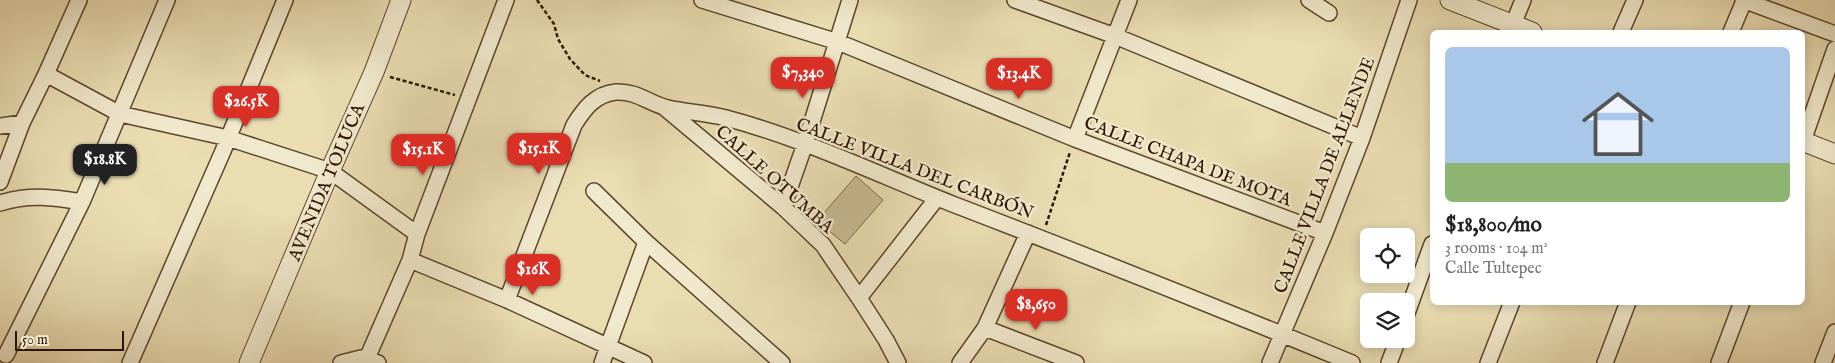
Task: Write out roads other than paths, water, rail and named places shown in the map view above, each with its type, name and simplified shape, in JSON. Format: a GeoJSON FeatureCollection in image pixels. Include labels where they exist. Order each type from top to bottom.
{"type":"FeatureCollection","features":[{"type":"Feature","properties":{"kind":"street"},"geometry":{"type":"LineString","coordinates":[[0,182],[22,123],[79,0]]}},
{"type":"Feature","properties":{"kind":"street"},"geometry":{"type":"LineString","coordinates":[[8,359],[82,202],[167,0]]}},
{"type":"Feature","properties":{"kind":"street"},"geometry":{"type":"LineString","coordinates":[[130,363],[165,287],[285,0]]}},
{"type":"Feature","properties":{"kind":"street","name":"AVENIDA TOLUCA"},"geometry":{"type":"LineString","coordinates":[[249,363],[374,72],[401,0]]}},
{"type":"Feature","properties":{"kind":"street"},"geometry":{"type":"LineString","coordinates":[[341,363],[356,359],[370,362],[410,260],[417,234],[506,0]]}},
{"type":"Feature","properties":{"kind":"street","name":"CALLE CHAPA DE MOTA"},"geometry":{"type":"LineString","coordinates":[[702,0],[838,42],[1075,139],[1325,233]]}},
{"type":"Feature","properties":{"kind":"street"},"geometry":{"type":"LineString","coordinates":[[783,207],[805,144],[850,0]]}},
{"type":"Feature","properties":{"kind":"street"},"geometry":{"type":"LineString","coordinates":[[1015,0],[1115,36],[1362,138]]}},
{"type":"Feature","properties":{"kind":"street"},"geometry":{"type":"LineString","coordinates":[[1075,139],[1129,0]]}},
{"type":"Feature","properties":{"kind":"street"},"geometry":{"type":"LineString","coordinates":[[1309,0],[1329,13]]}},
{"type":"Feature","properties":{"kind":"street","name":"CALLE VILLA DE ALLENDE"},"geometry":{"type":"LineString","coordinates":[[1270,363],[1325,233],[1362,138],[1409,0]]}},
{"type":"Feature","properties":{"kind":"street"},"geometry":{"type":"LineString","coordinates":[[1450,0],[1512,29],[1524,0]]}},
{"type":"Feature","properties":{"kind":"street"},"geometry":{"type":"LineString","coordinates":[[1622,30],[1634,0]]}},
{"type":"Feature","properties":{"kind":"street"},"geometry":{"type":"LineString","coordinates":[[1732,30],[1744,0],[1835,34]]}},
{"type":"Feature","properties":{"kind":"street"},"geometry":{"type":"LineString","coordinates":[[1805,135],[1835,49]]}},
{"type":"Feature","properties":{"kind":"street"},"geometry":{"type":"LineString","coordinates":[[46,74],[120,114],[228,138],[330,171],[417,234]]}},
{"type":"Feature","properties":{"kind":"street","name":"CALLE VILLA DEL CARBÓN"},"geometry":{"type":"LineString","coordinates":[[507,300],[574,125],[584,109],[597,98],[615,92],[637,94],[665,108],[701,112],[805,144],[1352,363]]}},
{"type":"Feature","properties":{"kind":"street","name":"CALLE OTUMBA"},"geometry":{"type":"LineString","coordinates":[[665,108],[783,207],[823,246],[860,298],[898,363]]}},
{"type":"Feature","properties":{"kind":"street"},"geometry":{"type":"LineString","coordinates":[[0,126],[22,123]]}},
{"type":"Feature","properties":{"kind":"street"},"geometry":{"type":"LineString","coordinates":[[1805,142],[1835,154]]}},
{"type":"Feature","properties":{"kind":"street"},"geometry":{"type":"LineString","coordinates":[[594,191],[646,242],[782,363]]}},
{"type":"Feature","properties":{"kind":"street"},"geometry":{"type":"LineString","coordinates":[[0,203],[31,196],[82,202]]}},
{"type":"Feature","properties":{"kind":"street"},"geometry":{"type":"LineString","coordinates":[[860,298],[937,198]]}},
{"type":"Feature","properties":{"kind":"street"},"geometry":{"type":"LineString","coordinates":[[960,363],[985,328],[1035,235]]}},
{"type":"Feature","properties":{"kind":"street"},"geometry":{"type":"LineString","coordinates":[[602,363],[646,242]]}},
{"type":"Feature","properties":{"kind":"street"},"geometry":{"type":"LineString","coordinates":[[1414,293],[1430,250]]}},
{"type":"Feature","properties":{"kind":"street"},"geometry":{"type":"LineString","coordinates":[[410,260],[507,300],[644,363]]}},
{"type":"Feature","properties":{"kind":"street"},"geometry":{"type":"LineString","coordinates":[[1488,363],[1511,305]]}},
{"type":"Feature","properties":{"kind":"street"},"geometry":{"type":"LineString","coordinates":[[1605,363],[1627,305]]}},
{"type":"Feature","properties":{"kind":"street"},"geometry":{"type":"LineString","coordinates":[[1719,363],[1741,305]]}},
{"type":"Feature","properties":{"kind":"street"},"geometry":{"type":"LineString","coordinates":[[985,328],[1076,363]]}},
{"type":"Feature","properties":{"kind":"street"},"geometry":{"type":"LineString","coordinates":[[1823,363],[1835,332]]}},
{"type":"Feature","properties":{"kind":"street"},"geometry":{"type":"LineString","coordinates":[[0,341],[8,359]]}},
{"type":"Feature","properties":{"kind":"street"},"geometry":{"type":"LineString","coordinates":[[1389,363],[1395,348]]}}]}
